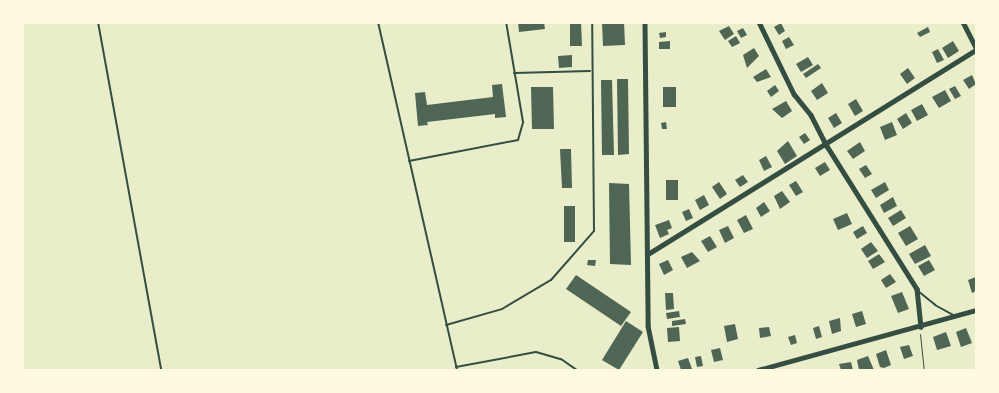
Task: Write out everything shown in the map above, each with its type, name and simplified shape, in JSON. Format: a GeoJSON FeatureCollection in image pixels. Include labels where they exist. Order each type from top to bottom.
{"type":"FeatureCollection","features":[{"type":"Feature","properties":{"kind":"street"},"geometry":{"type":"LineString","coordinates":[[645,22],[648,326],[657,370]]}},
{"type":"Feature","properties":{"kind":"street"},"geometry":{"type":"LineString","coordinates":[[759,22],[783,75],[917,289],[921,327]]}},
{"type":"Feature","properties":{"kind":"street"},"geometry":{"type":"LineString","coordinates":[[648,254],[826,146],[976,49],[963,22]]}},
{"type":"Feature","properties":{"kind":"street"},"geometry":{"type":"LineString","coordinates":[[758,370],[921,327],[976,310]]}},
{"type":"Feature","properties":{"kind":"lane"},"geometry":{"type":"LineString","coordinates":[[98,22],[161,370]]}},
{"type":"Feature","properties":{"kind":"lane"},"geometry":{"type":"LineString","coordinates":[[378,22],[457,370]]}},
{"type":"Feature","properties":{"kind":"lane"},"geometry":{"type":"LineString","coordinates":[[409,161],[518,140],[523,122],[506,22]]}},
{"type":"Feature","properties":{"kind":"lane"},"geometry":{"type":"LineString","coordinates":[[446,325],[502,309],[552,280],[594,231],[590,71],[592,22]]}},
{"type":"Feature","properties":{"kind":"lane"},"geometry":{"type":"LineString","coordinates":[[514,73],[590,71]]}},
{"type":"Feature","properties":{"kind":"lane"},"geometry":{"type":"LineString","coordinates":[[917,289],[935,305],[958,316]]}},
{"type":"Feature","properties":{"kind":"lane"},"geometry":{"type":"LineString","coordinates":[[456,367],[536,352],[561,358],[577,370]]}},
{"type":"Feature","properties":{"kind":"path"},"geometry":{"type":"LineString","coordinates":[[921,327],[924,370]]}},
{"type":"Feature","properties":{"kind":"building"},"geometry":{"type":"Polygon","coordinates":[[[518,22],[544,22],[545,29],[519,32],[518,22]]]}},
{"type":"Feature","properties":{"kind":"building"},"geometry":{"type":"Polygon","coordinates":[[[570,22],[581,22],[582,46],[570,46],[570,22]]]}},
{"type":"Feature","properties":{"kind":"building"},"geometry":{"type":"Polygon","coordinates":[[[602,22],[624,22],[625,45],[603,46],[602,22]]]}},
{"type":"Feature","properties":{"kind":"building"},"geometry":{"type":"Polygon","coordinates":[[[781,23],[785,31],[779,35],[774,27],[781,23]]]}},
{"type":"Feature","properties":{"kind":"building"},"geometry":{"type":"Polygon","coordinates":[[[729,26],[734,34],[725,40],[719,31],[729,26]]]}},
{"type":"Feature","properties":{"kind":"building"},"geometry":{"type":"Polygon","coordinates":[[[928,27],[930,32],[920,37],[917,33],[928,27]]]}},
{"type":"Feature","properties":{"kind":"building"},"geometry":{"type":"Polygon","coordinates":[[[743,28],[747,35],[741,38],[737,31],[743,28]]]}},
{"type":"Feature","properties":{"kind":"building"},"geometry":{"type":"Polygon","coordinates":[[[666,32],[666,37],[660,38],[659,33],[666,32]]]}},
{"type":"Feature","properties":{"kind":"building"},"geometry":{"type":"Polygon","coordinates":[[[736,36],[740,43],[732,47],[728,41],[736,36]]]}},
{"type":"Feature","properties":{"kind":"building"},"geometry":{"type":"Polygon","coordinates":[[[789,37],[794,45],[786,49],[782,41],[789,37]]]}},
{"type":"Feature","properties":{"kind":"building"},"geometry":{"type":"Polygon","coordinates":[[[670,41],[670,49],[659,49],[659,42],[670,41]]]}},
{"type":"Feature","properties":{"kind":"building"},"geometry":{"type":"Polygon","coordinates":[[[953,41],[959,51],[948,58],[942,48],[953,41]]]}},
{"type":"Feature","properties":{"kind":"building"},"geometry":{"type":"Polygon","coordinates":[[[754,48],[759,56],[747,68],[743,55],[754,48]]]}},
{"type":"Feature","properties":{"kind":"building"},"geometry":{"type":"Polygon","coordinates":[[[938,49],[944,60],[937,63],[932,52],[938,49]]]}},
{"type":"Feature","properties":{"kind":"building"},"geometry":{"type":"Polygon","coordinates":[[[572,55],[572,67],[559,68],[558,56],[572,55]]]}},
{"type":"Feature","properties":{"kind":"building"},"geometry":{"type":"Polygon","coordinates":[[[808,57],[813,65],[801,72],[796,64],[808,57]]]}},
{"type":"Feature","properties":{"kind":"building"},"geometry":{"type":"Polygon","coordinates":[[[818,64],[821,68],[806,78],[803,74],[818,64]]]}},
{"type":"Feature","properties":{"kind":"building"},"geometry":{"type":"Polygon","coordinates":[[[908,68],[915,78],[907,84],[900,74],[908,68]]]}},
{"type":"Feature","properties":{"kind":"building"},"geometry":{"type":"Polygon","coordinates":[[[766,69],[771,77],[757,82],[753,77],[766,69]]]}},
{"type":"Feature","properties":{"kind":"building"},"geometry":{"type":"Polygon","coordinates":[[[972,75],[976,84],[969,89],[963,80],[972,75]]]}},
{"type":"Feature","properties":{"kind":"building"},"geometry":{"type":"Polygon","coordinates":[[[617,79],[628,79],[629,154],[618,155],[617,79]]]}},
{"type":"Feature","properties":{"kind":"building"},"geometry":{"type":"Polygon","coordinates":[[[601,80],[612,80],[614,155],[602,155],[601,80]]]}},
{"type":"Feature","properties":{"kind":"building"},"geometry":{"type":"Polygon","coordinates":[[[822,83],[828,93],[817,100],[811,91],[822,83]]]}},
{"type":"Feature","properties":{"kind":"building"},"geometry":{"type":"Polygon","coordinates":[[[502,84],[506,117],[495,118],[495,114],[427,122],[428,125],[418,126],[415,93],[425,92],[427,105],[493,97],[492,85],[502,84]]]}},
{"type":"Feature","properties":{"kind":"building"},"geometry":{"type":"Polygon","coordinates":[[[775,85],[779,91],[771,97],[767,91],[775,85]]]}},
{"type":"Feature","properties":{"kind":"building"},"geometry":{"type":"Polygon","coordinates":[[[955,86],[961,96],[955,99],[949,89],[955,86]]]}},
{"type":"Feature","properties":{"kind":"building"},"geometry":{"type":"Polygon","coordinates":[[[531,87],[553,87],[554,129],[532,129],[531,87]]]}},
{"type":"Feature","properties":{"kind":"building"},"geometry":{"type":"Polygon","coordinates":[[[663,87],[676,87],[676,107],[663,107],[663,87]]]}},
{"type":"Feature","properties":{"kind":"building"},"geometry":{"type":"Polygon","coordinates":[[[945,90],[951,101],[939,108],[932,97],[945,90]]]}},
{"type":"Feature","properties":{"kind":"building"},"geometry":{"type":"Polygon","coordinates":[[[856,99],[863,111],[855,116],[848,104],[856,99]]]}},
{"type":"Feature","properties":{"kind":"building"},"geometry":{"type":"Polygon","coordinates":[[[786,101],[792,111],[782,118],[772,109],[786,101]]]}},
{"type":"Feature","properties":{"kind":"building"},"geometry":{"type":"Polygon","coordinates":[[[922,104],[928,115],[917,121],[911,110],[922,104]]]}},
{"type":"Feature","properties":{"kind":"building"},"geometry":{"type":"Polygon","coordinates":[[[836,113],[842,123],[834,128],[828,118],[836,113]]]}},
{"type":"Feature","properties":{"kind":"building"},"geometry":{"type":"Polygon","coordinates":[[[906,113],[912,123],[903,129],[897,119],[906,113]]]}},
{"type":"Feature","properties":{"kind":"building"},"geometry":{"type":"Polygon","coordinates":[[[666,122],[667,129],[662,129],[661,123],[666,122]]]}},
{"type":"Feature","properties":{"kind":"building"},"geometry":{"type":"Polygon","coordinates":[[[892,122],[897,135],[885,140],[880,127],[892,122]]]}},
{"type":"Feature","properties":{"kind":"building"},"geometry":{"type":"Polygon","coordinates":[[[805,133],[810,140],[804,144],[799,137],[805,133]]]}},
{"type":"Feature","properties":{"kind":"building"},"geometry":{"type":"Polygon","coordinates":[[[788,141],[797,156],[785,164],[777,151],[788,141]]]}},
{"type":"Feature","properties":{"kind":"building"},"geometry":{"type":"Polygon","coordinates":[[[860,142],[865,151],[853,159],[847,151],[860,142]]]}},
{"type":"Feature","properties":{"kind":"building"},"geometry":{"type":"Polygon","coordinates":[[[560,149],[571,149],[572,188],[562,188],[560,149]]]}},
{"type":"Feature","properties":{"kind":"building"},"geometry":{"type":"Polygon","coordinates":[[[766,156],[772,167],[764,171],[759,160],[766,156]]]}},
{"type":"Feature","properties":{"kind":"building"},"geometry":{"type":"Polygon","coordinates":[[[825,162],[830,170],[820,176],[815,168],[825,162]]]}},
{"type":"Feature","properties":{"kind":"building"},"geometry":{"type":"Polygon","coordinates":[[[866,165],[872,174],[865,178],[859,169],[866,165]]]}},
{"type":"Feature","properties":{"kind":"building"},"geometry":{"type":"Polygon","coordinates":[[[743,175],[748,182],[740,187],[735,180],[743,175]]]}},
{"type":"Feature","properties":{"kind":"building"},"geometry":{"type":"Polygon","coordinates":[[[666,180],[678,180],[678,200],[666,200],[666,180]]]}},
{"type":"Feature","properties":{"kind":"building"},"geometry":{"type":"Polygon","coordinates":[[[796,181],[803,192],[796,196],[789,185],[796,181]]]}},
{"type":"Feature","properties":{"kind":"building"},"geometry":{"type":"Polygon","coordinates":[[[719,182],[727,194],[720,199],[712,187],[719,182]]]}},
{"type":"Feature","properties":{"kind":"building"},"geometry":{"type":"Polygon","coordinates":[[[885,182],[889,190],[876,198],[871,190],[885,182]]]}},
{"type":"Feature","properties":{"kind":"building"},"geometry":{"type":"Polygon","coordinates":[[[609,183],[629,184],[631,265],[610,264],[609,183]]]}},
{"type":"Feature","properties":{"kind":"building"},"geometry":{"type":"Polygon","coordinates":[[[782,191],[790,202],[780,209],[774,196],[782,191]]]}},
{"type":"Feature","properties":{"kind":"building"},"geometry":{"type":"Polygon","coordinates":[[[704,195],[709,205],[700,210],[695,200],[704,195]]]}},
{"type":"Feature","properties":{"kind":"building"},"geometry":{"type":"Polygon","coordinates":[[[893,197],[897,206],[884,213],[880,205],[893,197]]]}},
{"type":"Feature","properties":{"kind":"building"},"geometry":{"type":"Polygon","coordinates":[[[764,202],[770,211],[761,217],[756,208],[764,202]]]}},
{"type":"Feature","properties":{"kind":"building"},"geometry":{"type":"Polygon","coordinates":[[[564,206],[575,206],[575,242],[564,242],[564,206]]]}},
{"type":"Feature","properties":{"kind":"building"},"geometry":{"type":"Polygon","coordinates":[[[689,209],[693,218],[686,221],[682,212],[689,209]]]}},
{"type":"Feature","properties":{"kind":"building"},"geometry":{"type":"Polygon","coordinates":[[[901,210],[906,218],[893,226],[888,218],[901,210]]]}},
{"type":"Feature","properties":{"kind":"building"},"geometry":{"type":"Polygon","coordinates":[[[847,213],[852,224],[838,230],[833,219],[847,213]]]}},
{"type":"Feature","properties":{"kind":"building"},"geometry":{"type":"Polygon","coordinates":[[[746,215],[753,229],[744,233],[737,220],[746,215]]]}},
{"type":"Feature","properties":{"kind":"building"},"geometry":{"type":"Polygon","coordinates":[[[669,220],[672,228],[667,230],[669,234],[660,238],[655,225],[669,220]]]}},
{"type":"Feature","properties":{"kind":"building"},"geometry":{"type":"Polygon","coordinates":[[[728,226],[734,238],[725,243],[719,230],[728,226]]]}},
{"type":"Feature","properties":{"kind":"building"},"geometry":{"type":"Polygon","coordinates":[[[863,226],[867,233],[857,239],[853,232],[863,226]]]}},
{"type":"Feature","properties":{"kind":"building"},"geometry":{"type":"Polygon","coordinates":[[[910,226],[918,239],[906,246],[898,233],[910,226]]]}},
{"type":"Feature","properties":{"kind":"building"},"geometry":{"type":"Polygon","coordinates":[[[710,236],[717,247],[708,252],[701,241],[710,236]]]}},
{"type":"Feature","properties":{"kind":"building"},"geometry":{"type":"Polygon","coordinates":[[[871,242],[878,251],[867,258],[861,249],[871,242]]]}},
{"type":"Feature","properties":{"kind":"building"},"geometry":{"type":"Polygon","coordinates":[[[925,245],[931,256],[915,264],[909,254],[925,245]]]}},
{"type":"Feature","properties":{"kind":"building"},"geometry":{"type":"Polygon","coordinates":[[[692,252],[700,261],[687,268],[681,257],[692,252]]]}},
{"type":"Feature","properties":{"kind":"building"},"geometry":{"type":"Polygon","coordinates":[[[879,254],[885,262],[873,269],[868,261],[879,254]]]}},
{"type":"Feature","properties":{"kind":"building"},"geometry":{"type":"Polygon","coordinates":[[[588,260],[596,260],[595,266],[587,265],[588,260]]]}},
{"type":"Feature","properties":{"kind":"building"},"geometry":{"type":"Polygon","coordinates":[[[668,260],[673,270],[664,275],[659,264],[668,260]]]}},
{"type":"Feature","properties":{"kind":"building"},"geometry":{"type":"Polygon","coordinates":[[[929,260],[935,270],[924,276],[918,266],[929,260]]]}},
{"type":"Feature","properties":{"kind":"building"},"geometry":{"type":"Polygon","coordinates":[[[890,274],[896,282],[886,288],[881,280],[890,274]]]}},
{"type":"Feature","properties":{"kind":"building"},"geometry":{"type":"Polygon","coordinates":[[[576,275],[631,312],[621,326],[566,289],[576,275]]]}},
{"type":"Feature","properties":{"kind":"building"},"geometry":{"type":"Polygon","coordinates":[[[976,277],[976,291],[972,293],[968,280],[976,277]]]}},
{"type":"Feature","properties":{"kind":"building"},"geometry":{"type":"Polygon","coordinates":[[[902,292],[909,309],[898,313],[891,296],[902,292]]]}},
{"type":"Feature","properties":{"kind":"building"},"geometry":{"type":"Polygon","coordinates":[[[665,293],[673,293],[674,309],[666,310],[665,293]]]}},
{"type":"Feature","properties":{"kind":"building"},"geometry":{"type":"Polygon","coordinates":[[[679,311],[680,317],[667,319],[666,313],[679,311]]]}},
{"type":"Feature","properties":{"kind":"building"},"geometry":{"type":"Polygon","coordinates":[[[862,311],[866,324],[856,327],[852,314],[862,311]]]}},
{"type":"Feature","properties":{"kind":"building"},"geometry":{"type":"Polygon","coordinates":[[[840,318],[841,331],[832,334],[829,321],[840,318]]]}},
{"type":"Feature","properties":{"kind":"building"},"geometry":{"type":"Polygon","coordinates":[[[685,319],[686,324],[672,326],[672,321],[685,319]]]}},
{"type":"Feature","properties":{"kind":"building"},"geometry":{"type":"Polygon","coordinates":[[[626,321],[643,332],[619,370],[602,360],[626,321]]]}},
{"type":"Feature","properties":{"kind":"building"},"geometry":{"type":"Polygon","coordinates":[[[735,324],[738,339],[727,342],[724,326],[735,324]]]}},
{"type":"Feature","properties":{"kind":"building"},"geometry":{"type":"Polygon","coordinates":[[[819,326],[822,337],[816,339],[813,328],[819,326]]]}},
{"type":"Feature","properties":{"kind":"building"},"geometry":{"type":"Polygon","coordinates":[[[679,327],[680,341],[668,342],[667,328],[679,327]]]}},
{"type":"Feature","properties":{"kind":"building"},"geometry":{"type":"Polygon","coordinates":[[[769,327],[771,336],[760,338],[759,328],[769,327]]]}},
{"type":"Feature","properties":{"kind":"building"},"geometry":{"type":"Polygon","coordinates":[[[966,328],[972,343],[961,347],[956,332],[966,328]]]}},
{"type":"Feature","properties":{"kind":"building"},"geometry":{"type":"Polygon","coordinates":[[[946,332],[951,346],[937,350],[933,337],[946,332]]]}},
{"type":"Feature","properties":{"kind":"building"},"geometry":{"type":"Polygon","coordinates":[[[795,335],[797,343],[791,345],[788,337],[795,335]]]}},
{"type":"Feature","properties":{"kind":"building"},"geometry":{"type":"Polygon","coordinates":[[[909,345],[913,356],[904,359],[900,347],[909,345]]]}},
{"type":"Feature","properties":{"kind":"building"},"geometry":{"type":"Polygon","coordinates":[[[720,348],[723,360],[714,362],[711,350],[720,348]]]}},
{"type":"Feature","properties":{"kind":"building"},"geometry":{"type":"Polygon","coordinates":[[[886,350],[891,365],[884,368],[880,367],[876,354],[886,350]]]}},
{"type":"Feature","properties":{"kind":"building"},"geometry":{"type":"Polygon","coordinates":[[[701,356],[703,366],[697,367],[695,357],[701,356]]]}},
{"type":"Feature","properties":{"kind":"building"},"geometry":{"type":"Polygon","coordinates":[[[868,356],[874,370],[859,370],[857,360],[868,356]]]}},
{"type":"Feature","properties":{"kind":"building"},"geometry":{"type":"Polygon","coordinates":[[[688,358],[692,369],[681,370],[678,361],[688,358]]]}},
{"type":"Feature","properties":{"kind":"building"},"geometry":{"type":"Polygon","coordinates":[[[851,362],[853,370],[841,370],[839,364],[851,362]]]}}]}
